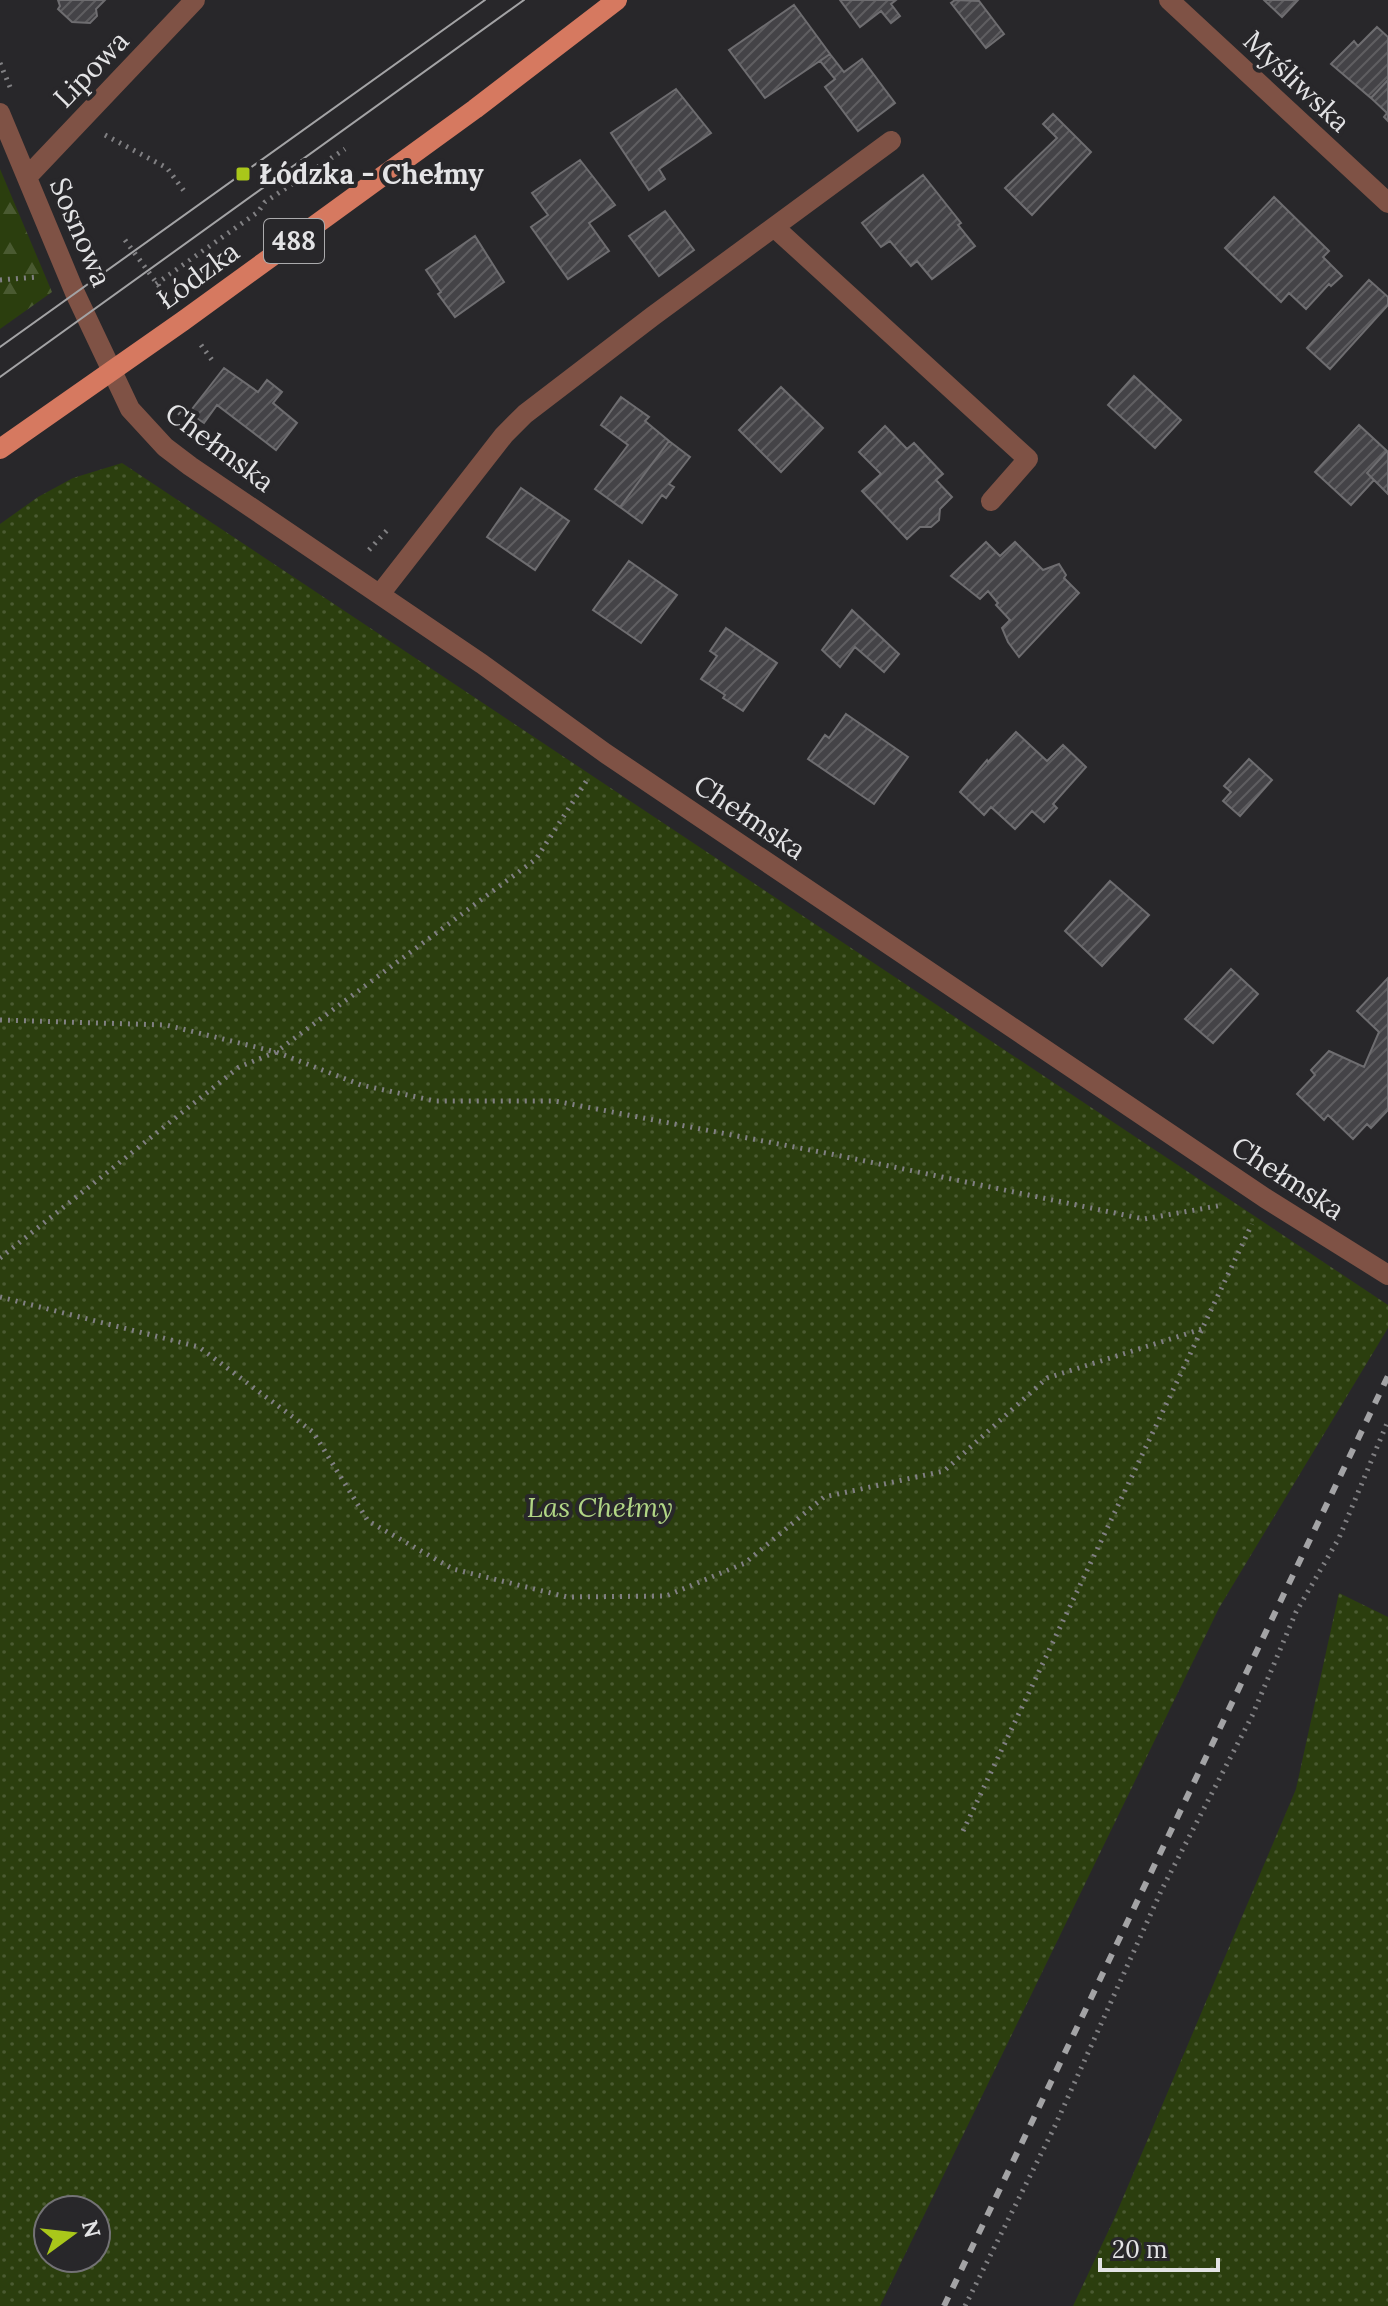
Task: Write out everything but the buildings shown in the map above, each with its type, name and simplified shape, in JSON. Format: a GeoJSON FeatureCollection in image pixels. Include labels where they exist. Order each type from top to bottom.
{"type":"FeatureCollection","features":[{"type":"Feature","properties":{"kind":"main road","name":"Łódzka"},"geometry":{"type":"LineString","coordinates":[[0,449],[475,109],[617,0]]}},
{"type":"Feature","properties":{"kind":"street","name":"Lipowa"},"geometry":{"type":"LineString","coordinates":[[27,177],[195,0]]}},
{"type":"Feature","properties":{"kind":"street","name":"Myśliwska"},"geometry":{"type":"LineString","coordinates":[[1169,0],[1388,203]]}},
{"type":"Feature","properties":{"kind":"street","name":"Sosnowa"},"geometry":{"type":"LineString","coordinates":[[0,113],[75,293],[112,371]]}},
{"type":"Feature","properties":{"kind":"street"},"geometry":{"type":"LineString","coordinates":[[380,594],[504,435],[525,414],[891,141]]}},
{"type":"Feature","properties":{"kind":"street"},"geometry":{"type":"LineString","coordinates":[[774,227],[1028,459],[991,501]]}},
{"type":"Feature","properties":{"kind":"street","name":"Chełmska"},"geometry":{"type":"LineString","coordinates":[[112,371],[130,409],[165,447],[190,466],[380,594],[605,753],[1265,1198],[1388,1275]]}},
{"type":"Feature","properties":{"kind":"path"},"geometry":{"type":"LineString","coordinates":[[80,121],[167,168],[187,195]]}},
{"type":"Feature","properties":{"kind":"path"},"geometry":{"type":"LineString","coordinates":[[156,284],[258,212],[265,202],[345,149]]}},
{"type":"Feature","properties":{"kind":"path"},"geometry":{"type":"LineString","coordinates":[[125,240],[164,293]]}},
{"type":"Feature","properties":{"kind":"path"},"geometry":{"type":"LineString","coordinates":[[0,280],[50,276]]}},
{"type":"Feature","properties":{"kind":"path"},"geometry":{"type":"LineString","coordinates":[[198,341],[212,360]]}},
{"type":"Feature","properties":{"kind":"path"},"geometry":{"type":"LineString","coordinates":[[0,1258],[239,1067],[276,1052],[536,859],[605,753]]}},
{"type":"Feature","properties":{"kind":"path"},"geometry":{"type":"LineString","coordinates":[[0,1020],[166,1025],[276,1052],[361,1085],[435,1101],[555,1101],[1144,1219],[1265,1198]]}},
{"type":"Feature","properties":{"kind":"path"},"geometry":{"type":"LineString","coordinates":[[963,1831],[1265,1198]]}},
{"type":"Feature","properties":{"kind":"path"},"geometry":{"type":"LineString","coordinates":[[0,1297],[199,1347],[313,1432],[368,1521],[453,1569],[567,1597],[666,1596],[732,1569],[745,1563],[824,1497],[944,1471],[1047,1378],[1202,1329]]}},
{"type":"Feature","properties":{"kind":"path"},"geometry":{"type":"LineString","coordinates":[[965,2306],[1054,2128],[1162,1889],[1252,1716],[1296,1612],[1339,1538],[1388,1421]]}},
{"type":"Feature","properties":{"kind":"green space"},"geometry":{"type":"Polygon","coordinates":[[[0,169],[52,292],[0,329],[0,169]]]}},
{"type":"Feature","properties":{"kind":"green space","name":"Las Chełmy"},"geometry":{"type":"Polygon","coordinates":[[[122,463],[1388,1305],[1388,1328],[1219,1608],[880,2306],[0,2306],[0,524],[38,497],[73,478],[122,463]]]}},
{"type":"Feature","properties":{"kind":"green space"},"geometry":{"type":"Polygon","coordinates":[[[1339,1593],[1388,1617],[1388,2306],[1073,2306],[1114,2219],[1296,1789],[1339,1593]]]}},
{"type":"Feature","properties":{"kind":"tram line"},"geometry":{"type":"LineString","coordinates":[[0,347],[485,0]]}},
{"type":"Feature","properties":{"kind":"tram line"},"geometry":{"type":"LineString","coordinates":[[0,377],[524,0]]}},
{"type":"Feature","properties":{"kind":"railway"},"geometry":{"type":"LineString","coordinates":[[944,2306],[1388,1376]]}},
{"type":"Feature","properties":{"kind":"place","name":"Łódzka - Chełmy"},"geometry":{"type":"Point","coordinates":[243,174]}}]}
